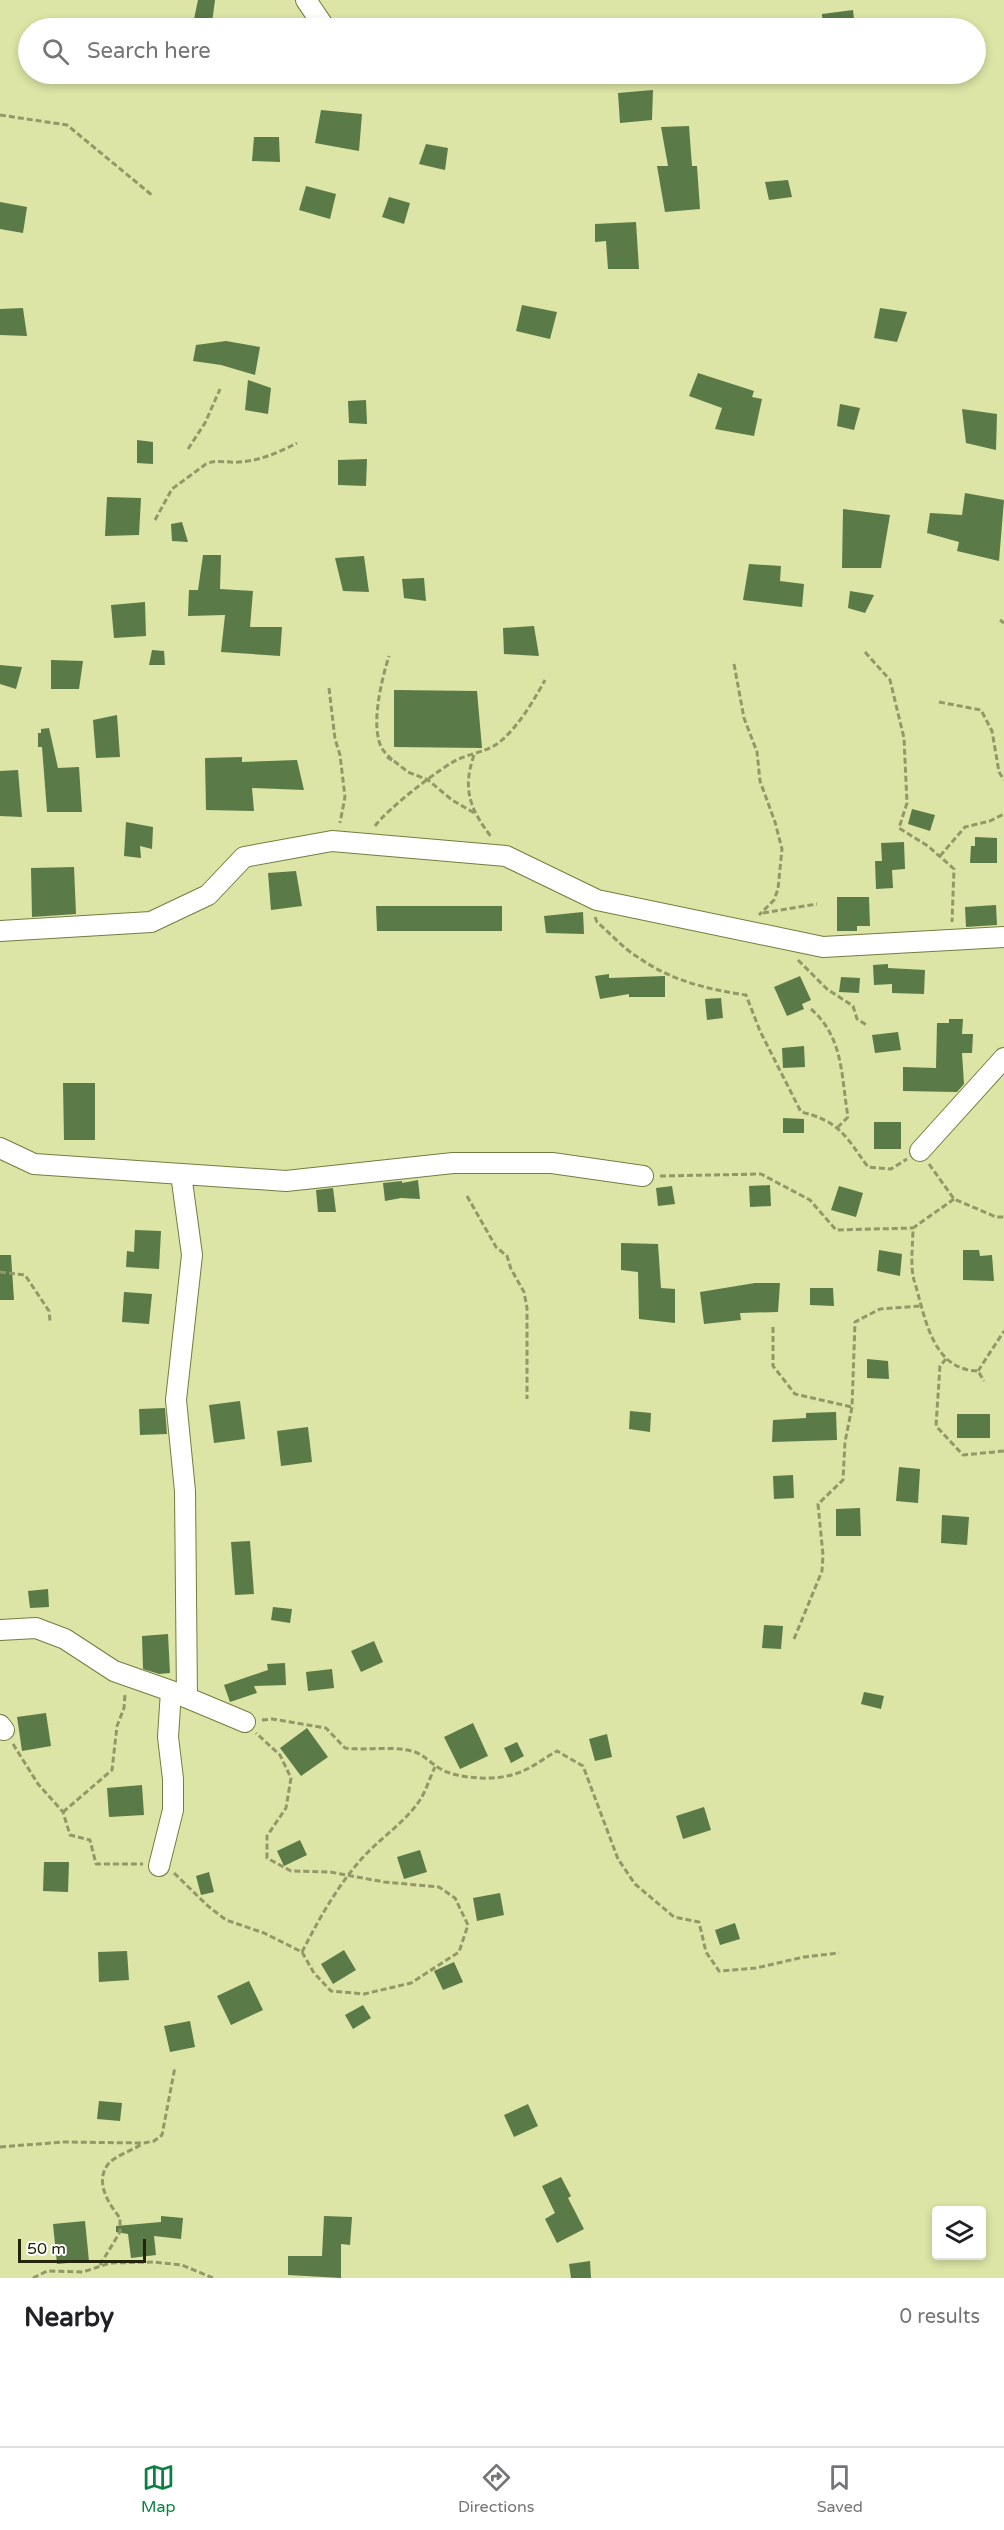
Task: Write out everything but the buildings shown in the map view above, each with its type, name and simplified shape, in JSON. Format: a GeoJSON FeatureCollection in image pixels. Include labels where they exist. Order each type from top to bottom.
{"type":"FeatureCollection","features":[{"type":"Feature","properties":{"kind":"street"},"geometry":{"type":"LineString","coordinates":[[306,0],[318,18]]}},
{"type":"Feature","properties":{"kind":"street"},"geometry":{"type":"LineString","coordinates":[[0,931],[151,922],[208,895],[244,857],[332,841],[506,856],[597,900],[823,947],[1004,937]]}},
{"type":"Feature","properties":{"kind":"street"},"geometry":{"type":"LineString","coordinates":[[920,1151],[1004,1058]]}},
{"type":"Feature","properties":{"kind":"street"},"geometry":{"type":"LineString","coordinates":[[0,1148],[34,1164],[286,1181],[453,1163],[552,1163],[643,1176]]}},
{"type":"Feature","properties":{"kind":"street"},"geometry":{"type":"LineString","coordinates":[[159,1866],[172,1810],[173,1779],[168,1737],[179,1695],[185,1491],[176,1400],[192,1254],[181,1174]]}},
{"type":"Feature","properties":{"kind":"street"},"geometry":{"type":"LineString","coordinates":[[0,1629],[36,1628],[65,1639],[114,1671],[245,1722]]}},
{"type":"Feature","properties":{"kind":"path"},"geometry":{"type":"LineString","coordinates":[[0,115],[67,125],[153,196]]}},
{"type":"Feature","properties":{"kind":"path"},"geometry":{"type":"LineString","coordinates":[[188,449],[205,423],[220,389]]}},
{"type":"Feature","properties":{"kind":"path"},"geometry":{"type":"LineString","coordinates":[[155,520],[172,489],[211,461],[236,462],[256,459],[286,451],[297,443]]}},
{"type":"Feature","properties":{"kind":"path"},"geometry":{"type":"LineString","coordinates":[[1000,620],[1004,623]]}},
{"type":"Feature","properties":{"kind":"path"},"geometry":{"type":"LineString","coordinates":[[865,652],[890,680],[904,738],[907,803],[899,828],[940,856],[954,869],[952,940]]}},
{"type":"Feature","properties":{"kind":"path"},"geometry":{"type":"LineString","coordinates":[[389,656],[378,698],[379,732],[382,749],[393,761]]}},
{"type":"Feature","properties":{"kind":"path"},"geometry":{"type":"LineString","coordinates":[[734,664],[744,718],[756,752],[760,781],[782,849],[778,889],[774,900],[739,929]]}},
{"type":"Feature","properties":{"kind":"path"},"geometry":{"type":"LineString","coordinates":[[369,844],[369,834],[383,814],[459,759],[487,751],[503,739],[536,697],[545,680]]}},
{"type":"Feature","properties":{"kind":"path"},"geometry":{"type":"LineString","coordinates":[[329,688],[334,738],[340,755],[345,796],[340,825],[332,841]]}},
{"type":"Feature","properties":{"kind":"path"},"geometry":{"type":"LineString","coordinates":[[939,702],[981,710],[992,731],[999,772],[1004,780]]}},
{"type":"Feature","properties":{"kind":"path"},"geometry":{"type":"LineString","coordinates":[[474,755],[467,778],[470,800],[506,856]]}},
{"type":"Feature","properties":{"kind":"path"},"geometry":{"type":"LineString","coordinates":[[387,757],[408,772],[428,780],[452,800],[478,815]]}},
{"type":"Feature","properties":{"kind":"path"},"geometry":{"type":"LineString","coordinates":[[940,856],[965,827],[990,821],[1004,814]]}},
{"type":"Feature","properties":{"kind":"path"},"geometry":{"type":"LineString","coordinates":[[583,893],[597,922],[635,956],[677,980],[706,989],[746,995],[760,1031],[801,1112],[817,1116],[838,1127],[868,1167],[891,1169],[920,1151],[954,1199],[996,1217],[1004,1217]]}},
{"type":"Feature","properties":{"kind":"path"},"geometry":{"type":"LineString","coordinates":[[761,913],[810,907],[817,904]]}},
{"type":"Feature","properties":{"kind":"path"},"geometry":{"type":"LineString","coordinates":[[794,956],[827,989],[853,1006],[857,1019],[868,1026]]}},
{"type":"Feature","properties":{"kind":"path"},"geometry":{"type":"LineString","coordinates":[[811,1009],[822,1019],[838,1048],[848,1117],[838,1127]]}},
{"type":"Feature","properties":{"kind":"path"},"geometry":{"type":"LineString","coordinates":[[643,1176],[761,1174],[810,1200],[836,1230],[913,1228],[954,1199]]}},
{"type":"Feature","properties":{"kind":"path"},"geometry":{"type":"LineString","coordinates":[[468,1196],[496,1247],[507,1256],[511,1269],[524,1292],[527,1308],[526,1399]]}},
{"type":"Feature","properties":{"kind":"path"},"geometry":{"type":"LineString","coordinates":[[913,1228],[914,1279],[929,1334],[946,1359],[967,1371],[978,1371]]}},
{"type":"Feature","properties":{"kind":"path"},"geometry":{"type":"LineString","coordinates":[[0,1272],[25,1275],[49,1311],[50,1322]]}},
{"type":"Feature","properties":{"kind":"path"},"geometry":{"type":"LineString","coordinates":[[794,1639],[822,1571],[823,1555],[818,1504],[843,1480],[845,1442],[852,1407],[855,1322],[880,1309],[921,1306]]}},
{"type":"Feature","properties":{"kind":"path"},"geometry":{"type":"LineString","coordinates":[[773,1327],[773,1366],[795,1394],[852,1407]]}},
{"type":"Feature","properties":{"kind":"path"},"geometry":{"type":"LineString","coordinates":[[978,1371],[1004,1331]]}},
{"type":"Feature","properties":{"kind":"path"},"geometry":{"type":"LineString","coordinates":[[946,1359],[940,1366],[936,1426],[963,1455],[1004,1451]]}},
{"type":"Feature","properties":{"kind":"path"},"geometry":{"type":"LineString","coordinates":[[978,1371],[984,1381]]}},
{"type":"Feature","properties":{"kind":"path"},"geometry":{"type":"LineString","coordinates":[[63,1812],[112,1770],[117,1726],[124,1708],[125,1690],[123,1681],[114,1671]]}},
{"type":"Feature","properties":{"kind":"path"},"geometry":{"type":"LineString","coordinates":[[245,1722],[272,1719],[326,1728],[345,1748],[361,1750],[383,1748],[416,1753],[435,1767],[448,1773],[475,1778],[502,1776],[523,1771],[557,1751],[583,1766],[618,1859],[635,1884],[674,1917],[699,1922],[706,1952],[719,1971],[756,1968],[804,1957],[839,1953]]}},
{"type":"Feature","properties":{"kind":"path"},"geometry":{"type":"LineString","coordinates":[[2,1727],[38,1784],[63,1812],[70,1835],[90,1840],[96,1864],[142,1864],[171,1870],[226,1920],[264,1933],[302,1952],[314,1973],[331,1991],[364,1994],[411,1983],[459,1952],[468,1925],[455,1898],[439,1887],[384,1882],[349,1875],[291,1871],[267,1858],[267,1836],[286,1808],[291,1778],[280,1755],[245,1722]]}},
{"type":"Feature","properties":{"kind":"path"},"geometry":{"type":"LineString","coordinates":[[302,1952],[323,1913],[349,1875],[375,1844],[394,1828],[420,1800],[435,1767]]}},
{"type":"Feature","properties":{"kind":"path"},"geometry":{"type":"LineString","coordinates":[[100,2266],[120,2232],[120,2218],[109,2205],[103,2189],[103,2175],[110,2162],[162,2135],[175,2067]]}},
{"type":"Feature","properties":{"kind":"path"},"geometry":{"type":"LineString","coordinates":[[0,2147],[63,2142],[144,2144]]}},
{"type":"Feature","properties":{"kind":"path"},"geometry":{"type":"LineString","coordinates":[[33,2278],[47,2271],[82,2272],[110,2262],[182,2265],[213,2278]]}}]}
